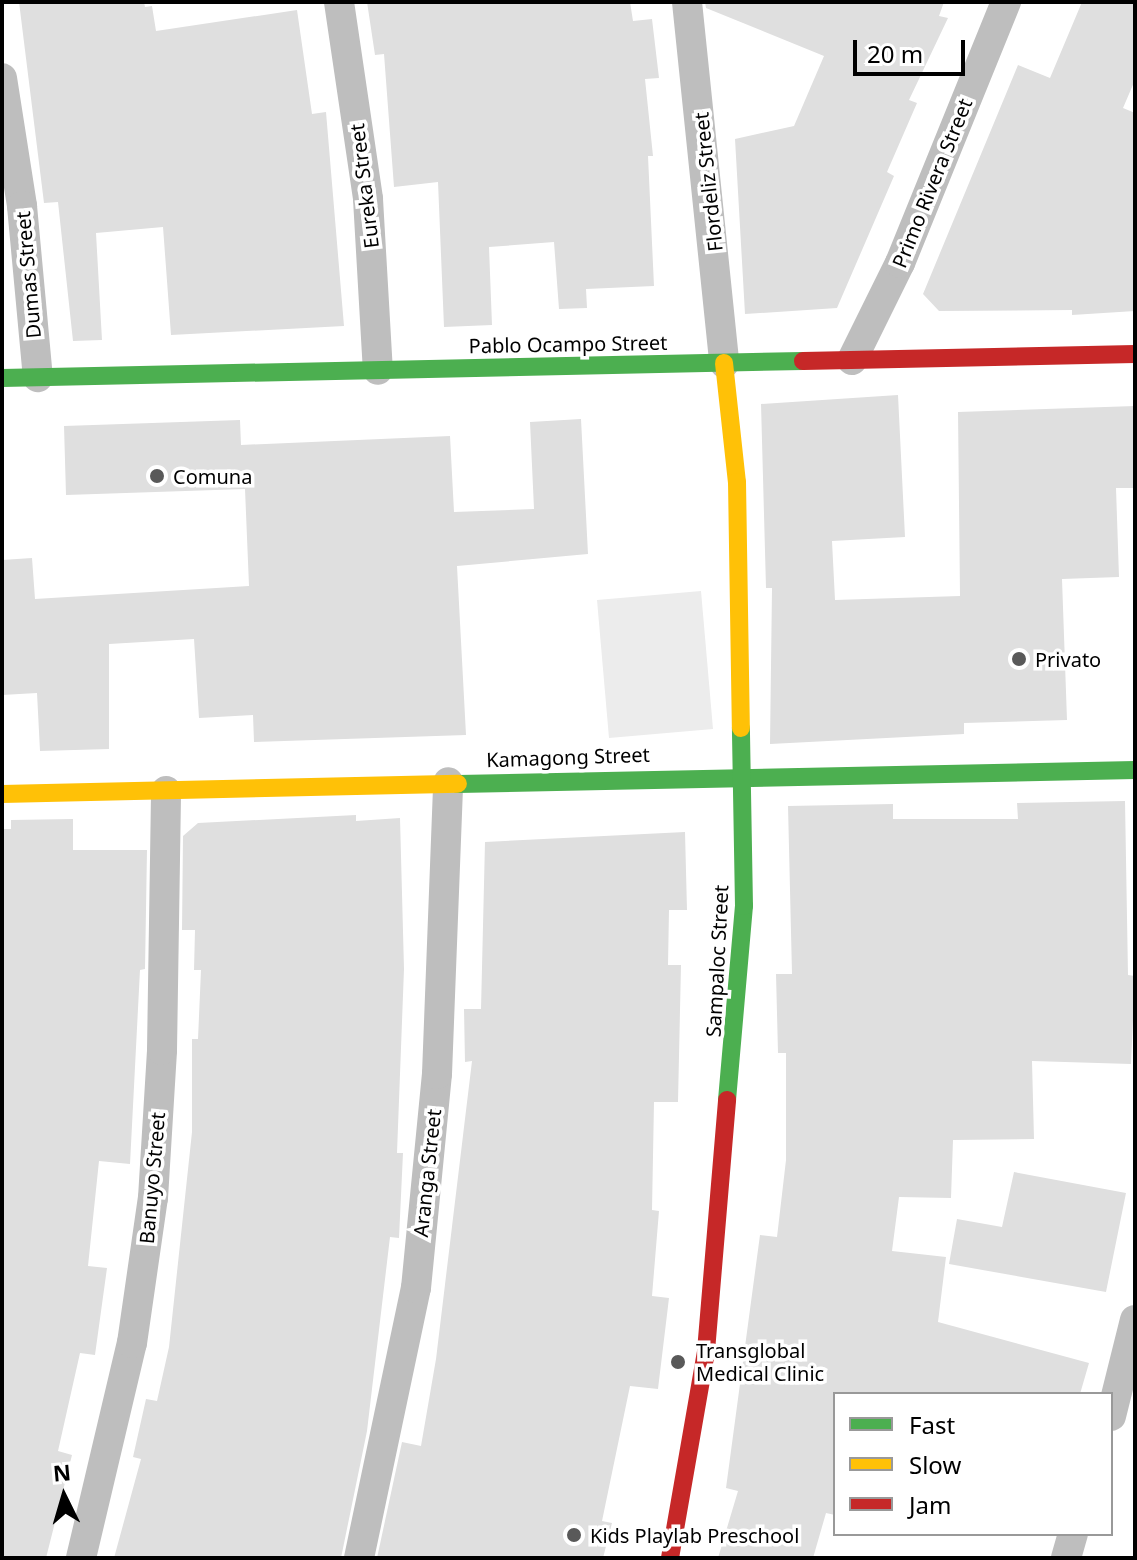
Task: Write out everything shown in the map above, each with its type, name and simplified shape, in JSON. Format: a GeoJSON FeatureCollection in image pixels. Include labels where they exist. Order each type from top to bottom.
{"type":"FeatureCollection","features":[{"type":"Feature","properties":{"kind":"main road","name":"Pablo Ocampo Street"},"geometry":{"type":"LineString","coordinates":[[2,378],[1135,354]]}},
{"type":"Feature","properties":{"kind":"main road","name":"Sampaloc Street"},"geometry":{"type":"LineString","coordinates":[[670,1558],[706,1351],[729,1126],[744,906],[745,774],[737,482],[724,363]]}},
{"type":"Feature","properties":{"kind":"main road","name":"Kamagong Street"},"geometry":{"type":"LineString","coordinates":[[2,794],[745,774],[1135,770]]}},
{"type":"Feature","properties":{"kind":"street","name":"Eureka Street"},"geometry":{"type":"LineString","coordinates":[[339,2],[368,199],[378,370]]}},
{"type":"Feature","properties":{"kind":"street","name":"Primo Rivera Street"},"geometry":{"type":"LineString","coordinates":[[852,360],[900,263],[1006,2]]}},
{"type":"Feature","properties":{"kind":"street","name":"Flordeliz Street"},"geometry":{"type":"LineString","coordinates":[[690,5],[724,363]]}},
{"type":"Feature","properties":{"kind":"street","name":"Dumas Street"},"geometry":{"type":"LineString","coordinates":[[2,78],[22,206],[38,377]]}},
{"type":"Feature","properties":{"kind":"street","name":"Aranga Street"},"geometry":{"type":"LineString","coordinates":[[359,1558],[416,1288],[437,1074],[448,782]]}},
{"type":"Feature","properties":{"kind":"street","name":"Banuyo Street"},"geometry":{"type":"LineString","coordinates":[[81,1558],[132,1343],[153,1198],[162,1050],[166,791]]}},
{"type":"Feature","properties":{"kind":"street"},"geometry":{"type":"LineString","coordinates":[[1113,1408],[1135,1320]]}},
{"type":"Feature","properties":{"kind":"street"},"geometry":{"type":"LineString","coordinates":[[1066,1558],[1072,1536]]}},
{"type":"Feature","properties":{"kind":"shaded area"},"geometry":{"type":"Polygon","coordinates":[[[701,591],[713,729],[609,738],[597,600],[701,591]]]}},
{"type":"Feature","properties":{"kind":"building"},"geometry":{"type":"Polygon","coordinates":[[[19,2],[144,2],[145,7],[152,6],[156,31],[297,10],[312,114],[326,112],[344,326],[171,335],[163,227],[96,233],[102,340],[73,341],[58,202],[44,203],[19,2]]]}},
{"type":"Feature","properties":{"kind":"building"},"geometry":{"type":"Polygon","coordinates":[[[367,2],[630,2],[633,21],[652,19],[659,78],[645,79],[653,156],[648,156],[654,286],[586,289],[587,308],[559,309],[554,242],[489,247],[492,325],[444,327],[438,182],[394,187],[384,54],[375,55],[367,2]]]}},
{"type":"Feature","properties":{"kind":"building"},"geometry":{"type":"Polygon","coordinates":[[[705,2],[944,2],[939,16],[948,18],[909,100],[917,103],[887,172],[894,176],[837,308],[745,314],[735,139],[794,126],[824,56],[706,8],[705,2]]]}},
{"type":"Feature","properties":{"kind":"building"},"geometry":{"type":"Polygon","coordinates":[[[1082,2],[1135,2],[1135,80],[1123,108],[1135,113],[1135,311],[1072,315],[1072,310],[939,311],[923,294],[1018,65],[1050,78],[1082,2]]]}},
{"type":"Feature","properties":{"kind":"building"},"geometry":{"type":"Polygon","coordinates":[[[898,395],[905,537],[832,541],[835,600],[960,596],[958,412],[1135,406],[1135,488],[1116,488],[1119,577],[1062,579],[1067,720],[964,723],[964,734],[770,744],[772,588],[766,588],[761,404],[898,395]]]}},
{"type":"Feature","properties":{"kind":"building"},"geometry":{"type":"Polygon","coordinates":[[[581,419],[588,554],[457,566],[466,735],[254,742],[253,715],[199,718],[194,639],[109,644],[109,749],[40,751],[37,693],[2,695],[2,560],[32,558],[35,599],[249,586],[245,489],[66,495],[64,426],[240,420],[241,445],[450,436],[454,512],[534,509],[530,422],[581,419]]]}},
{"type":"Feature","properties":{"kind":"building"},"geometry":{"type":"Polygon","coordinates":[[[1125,801],[1128,975],[1135,976],[1131,1064],[1032,1061],[1034,1139],[953,1140],[951,1198],[899,1197],[892,1251],[946,1257],[938,1322],[1089,1363],[1081,1392],[833,1392],[833,1515],[826,1513],[813,1558],[718,1558],[738,1491],[726,1488],[760,1235],[777,1237],[786,1160],[786,1053],[778,1053],[776,974],[792,974],[788,806],[893,804],[893,819],[1018,819],[1017,803],[1125,801]]]}},
{"type":"Feature","properties":{"kind":"building"},"geometry":{"type":"Polygon","coordinates":[[[356,815],[356,821],[400,818],[404,969],[397,1153],[403,1153],[399,1238],[390,1237],[367,1431],[341,1558],[114,1558],[141,1459],[133,1457],[146,1399],[157,1401],[169,1347],[192,1132],[192,1039],[198,1039],[201,970],[194,970],[195,930],[182,930],[183,836],[198,823],[356,815]]]}},
{"type":"Feature","properties":{"kind":"building"},"geometry":{"type":"Polygon","coordinates":[[[73,819],[73,850],[147,850],[145,969],[140,970],[130,1164],[99,1161],[88,1266],[107,1268],[95,1355],[80,1353],[58,1451],[72,1455],[46,1558],[2,1558],[2,829],[11,829],[11,820],[73,819]]]}},
{"type":"Feature","properties":{"kind":"building"},"geometry":{"type":"Polygon","coordinates":[[[685,832],[687,910],[669,910],[668,965],[681,965],[678,1102],[654,1102],[652,1210],[659,1211],[652,1296],[669,1298],[658,1389],[630,1386],[602,1521],[612,1523],[603,1558],[377,1558],[402,1442],[421,1446],[436,1359],[472,1061],[465,1062],[464,1009],[481,1009],[485,842],[685,832]]]}},
{"type":"Feature","properties":{"kind":"building"},"geometry":{"type":"Polygon","coordinates":[[[1014,1172],[1126,1193],[1106,1292],[949,1264],[957,1219],[1002,1227],[1014,1172]]]}},
{"type":"Feature","properties":{"kind":"traffic: fast"},"geometry":{"type":"LineString","coordinates":[[2,378],[803,361]]}},
{"type":"Feature","properties":{"kind":"traffic: fast"},"geometry":{"type":"LineString","coordinates":[[727,1100],[744,906],[741,728]]}},
{"type":"Feature","properties":{"kind":"traffic: fast"},"geometry":{"type":"LineString","coordinates":[[458,784],[1135,770]]}},
{"type":"Feature","properties":{"kind":"traffic: slow"},"geometry":{"type":"LineString","coordinates":[[724,363],[737,482],[741,728]]}},
{"type":"Feature","properties":{"kind":"traffic: slow"},"geometry":{"type":"LineString","coordinates":[[2,794],[458,784]]}},
{"type":"Feature","properties":{"kind":"traffic: jam"},"geometry":{"type":"LineString","coordinates":[[803,361],[1135,354]]}},
{"type":"Feature","properties":{"kind":"traffic: jam"},"geometry":{"type":"LineString","coordinates":[[670,1558],[706,1351],[727,1100]]}},
{"type":"Feature","properties":{"kind":"place","name":"Comuna"},"geometry":{"type":"Point","coordinates":[157,476]}},
{"type":"Feature","properties":{"kind":"place","name":"Privato"},"geometry":{"type":"Point","coordinates":[1019,659]}},
{"type":"Feature","properties":{"kind":"place","name":"Transglobal Medical Clinic"},"geometry":{"type":"Point","coordinates":[678,1362]}},
{"type":"Feature","properties":{"kind":"place","name":"Kids Playlab Preschool"},"geometry":{"type":"Point","coordinates":[574,1535]}}]}
